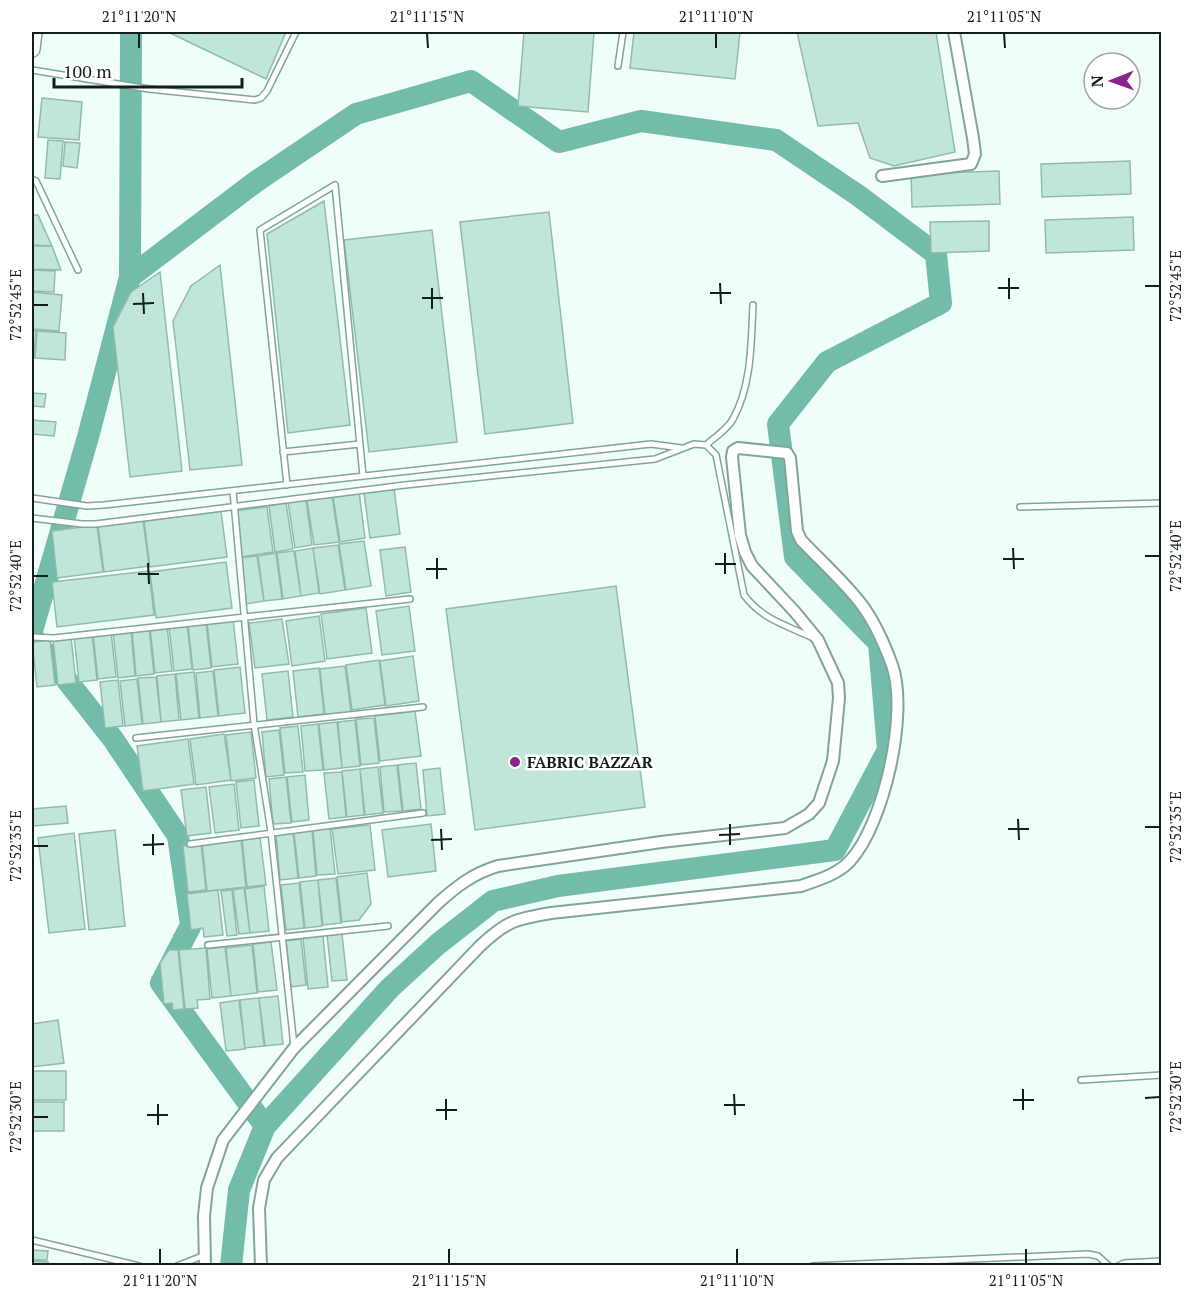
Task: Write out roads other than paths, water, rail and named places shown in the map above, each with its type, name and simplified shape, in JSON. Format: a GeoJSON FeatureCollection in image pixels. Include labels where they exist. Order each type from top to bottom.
{"type":"FeatureCollection","features":[{"type":"Feature","properties":{"kind":"street"},"geometry":{"type":"LineString","coordinates":[[32,49],[34,32]]}},
{"type":"Feature","properties":{"kind":"street"},"geometry":{"type":"LineString","coordinates":[[882,176],[971,164],[975,154],[954,32]]}},
{"type":"Feature","properties":{"kind":"street"},"geometry":{"type":"LineString","coordinates":[[205,1260],[204,1216],[207,1188],[223,1140],[294,1048],[438,903],[462,882],[480,871],[498,866],[638,845],[785,828],[809,814],[819,803],[832,761],[839,698],[835,675],[818,640],[752,566],[745,552],[740,535],[732,457],[738,448],[787,453],[790,458],[797,531],[801,540],[858,600],[870,617],[893,667],[898,705],[890,768],[874,818],[860,846],[849,862],[831,874],[801,886],[551,913],[522,918],[500,927],[277,1158],[264,1180],[259,1208],[261,1266]]}},
{"type":"Feature","properties":{"kind":"lane"},"geometry":{"type":"LineString","coordinates":[[32,70],[149,89],[255,100],[267,92],[296,32]]}},
{"type":"Feature","properties":{"kind":"lane"},"geometry":{"type":"LineString","coordinates":[[618,66],[623,32]]}},
{"type":"Feature","properties":{"kind":"lane"},"geometry":{"type":"LineString","coordinates":[[32,178],[78,270]]}},
{"type":"Feature","properties":{"kind":"lane"},"geometry":{"type":"LineString","coordinates":[[286,485],[260,230],[335,185],[363,476]]}},
{"type":"Feature","properties":{"kind":"lane"},"geometry":{"type":"LineString","coordinates":[[706,445],[734,418],[744,390],[750,362],[753,305]]}},
{"type":"Feature","properties":{"kind":"lane"},"geometry":{"type":"LineString","coordinates":[[283,452],[360,444]]}},
{"type":"Feature","properties":{"kind":"lane"},"geometry":{"type":"LineString","coordinates":[[32,498],[87,506],[104,505],[651,444],[682,448]]}},
{"type":"Feature","properties":{"kind":"lane"},"geometry":{"type":"LineString","coordinates":[[32,518],[96,524],[417,483],[655,459],[694,444],[706,445],[717,455],[744,595],[764,616],[818,640]]}},
{"type":"Feature","properties":{"kind":"lane"},"geometry":{"type":"LineString","coordinates":[[233,490],[254,724],[271,832],[294,1048]]}},
{"type":"Feature","properties":{"kind":"lane"},"geometry":{"type":"LineString","coordinates":[[1020,507],[1161,503]]}},
{"type":"Feature","properties":{"kind":"lane"},"geometry":{"type":"LineString","coordinates":[[32,638],[54,638],[410,599]]}},
{"type":"Feature","properties":{"kind":"lane"},"geometry":{"type":"LineString","coordinates":[[136,738],[423,707]]}},
{"type":"Feature","properties":{"kind":"lane"},"geometry":{"type":"LineString","coordinates":[[190,844],[423,813]]}},
{"type":"Feature","properties":{"kind":"lane"},"geometry":{"type":"LineString","coordinates":[[208,945],[388,926]]}},
{"type":"Feature","properties":{"kind":"lane"},"geometry":{"type":"LineString","coordinates":[[1081,1080],[1161,1075]]}},
{"type":"Feature","properties":{"kind":"lane"},"geometry":{"type":"LineString","coordinates":[[32,1240],[139,1266]]}},
{"type":"Feature","properties":{"kind":"lane"},"geometry":{"type":"LineString","coordinates":[[813,1266],[1088,1254],[1098,1256],[1109,1266]]}},
{"type":"Feature","properties":{"kind":"lane"},"geometry":{"type":"LineString","coordinates":[[177,1266],[205,1260]]}},
{"type":"Feature","properties":{"kind":"lane"},"geometry":{"type":"LineString","coordinates":[[1118,1266],[1124,1263],[1161,1261]]}},
{"type":"Feature","properties":{"kind":"waterway"},"geometry":{"type":"LineString","coordinates":[[131,32],[130,277],[254,183],[356,114],[471,81],[559,142],[641,121],[776,140],[859,196],[936,254],[941,303],[827,362],[778,424],[795,557],[879,643],[888,750],[835,850],[558,886],[493,901],[438,944],[390,988],[265,1126],[239,1190],[231,1266]]}},
{"type":"Feature","properties":{"kind":"waterway"},"geometry":{"type":"LineString","coordinates":[[32,631],[88,437],[130,277]]}},
{"type":"Feature","properties":{"kind":"waterway"},"geometry":{"type":"LineString","coordinates":[[32,636],[113,739],[178,836],[191,925],[161,983],[265,1126]]}},
{"type":"Feature","properties":{"kind":"place","name":"FABRIC BAZZAR"},"geometry":{"type":"Point","coordinates":[515,762]}}]}
